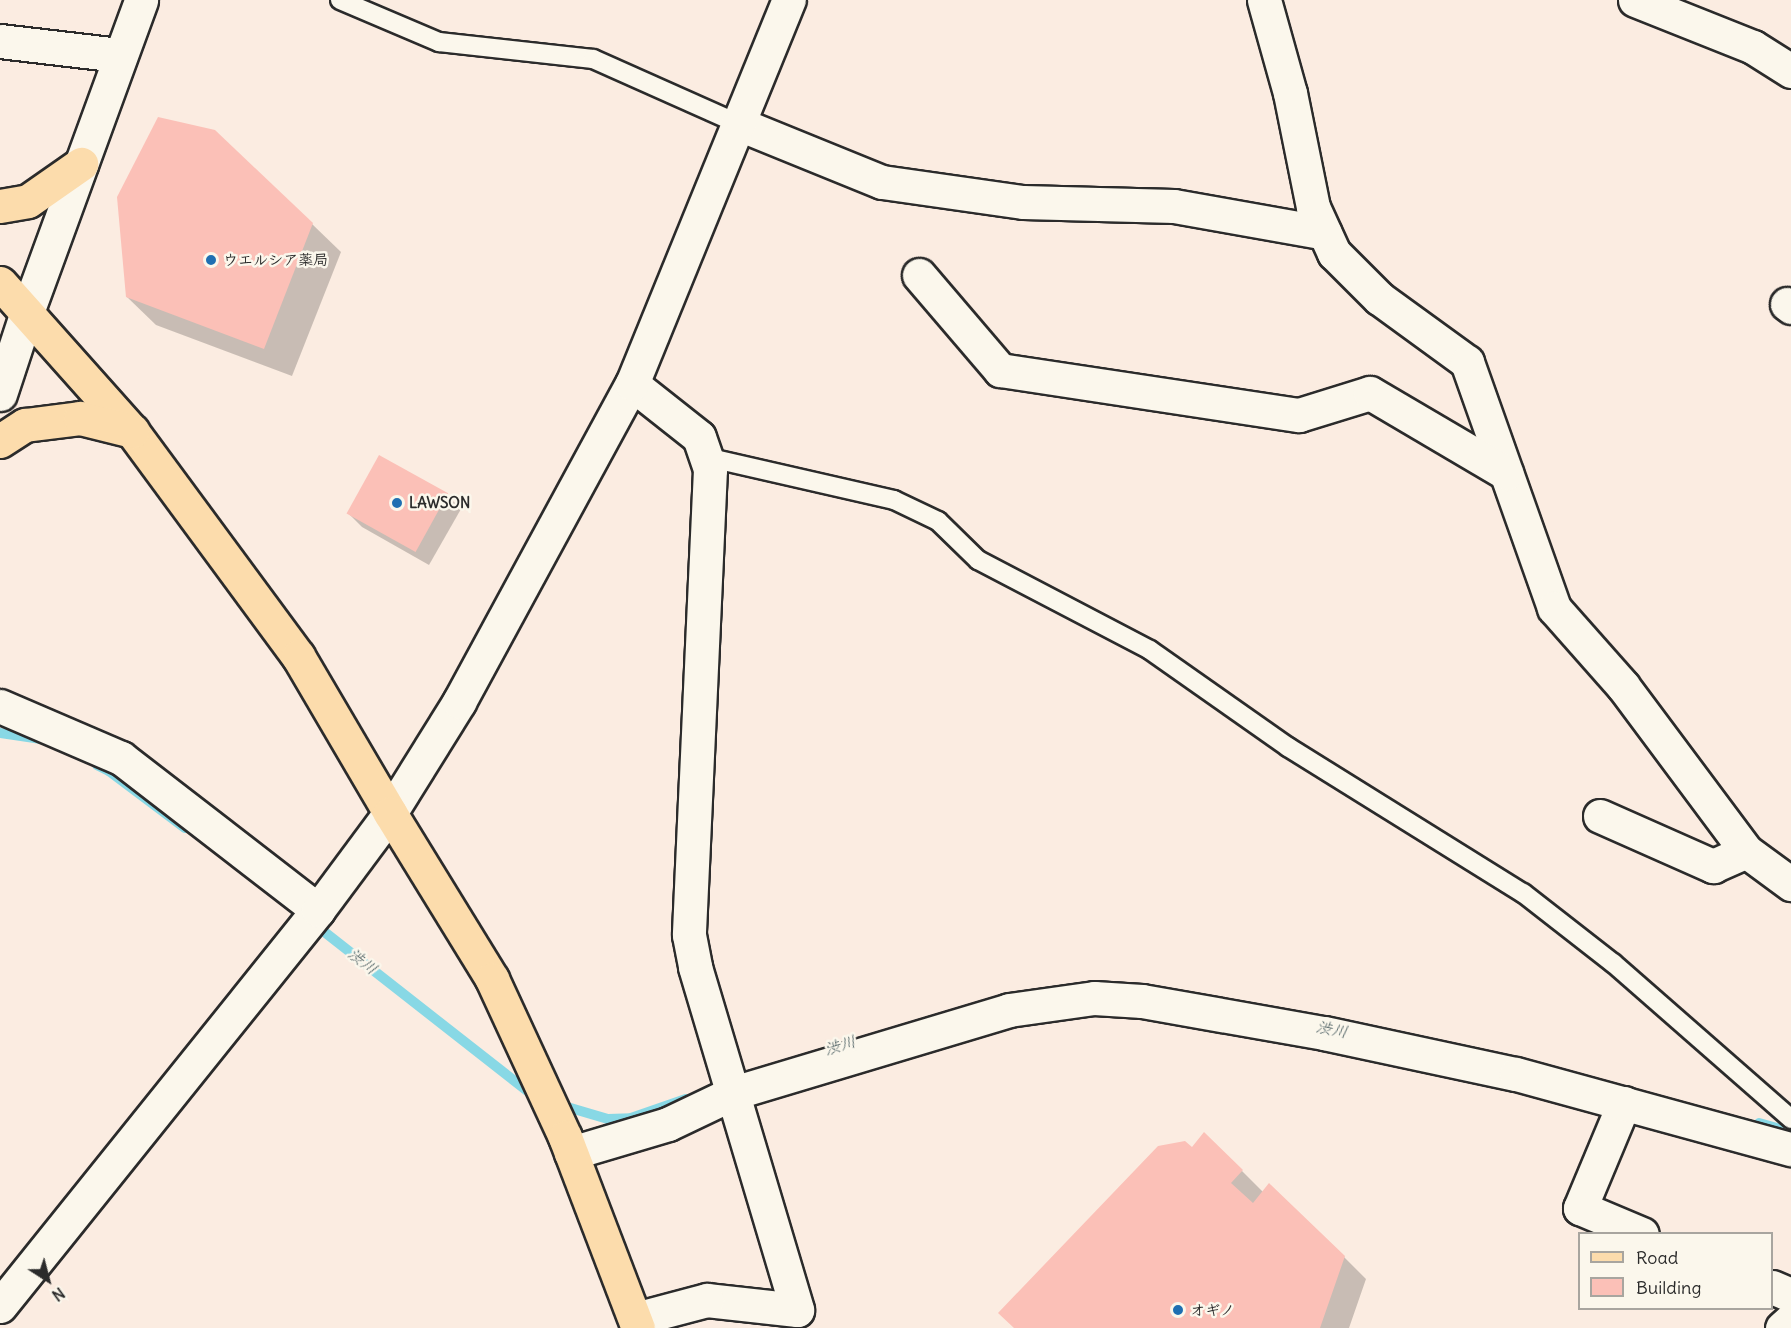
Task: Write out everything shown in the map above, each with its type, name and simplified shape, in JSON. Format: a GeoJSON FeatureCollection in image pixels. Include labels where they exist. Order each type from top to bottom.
{"type":"FeatureCollection","features":[{"type":"Feature","properties":{"kind":"main road"},"geometry":{"type":"LineString","coordinates":[[0,206],[28,201],[81,164]]}},
{"type":"Feature","properties":{"kind":"main road"},"geometry":{"type":"LineString","coordinates":[[0,283],[26,315],[132,431],[298,656],[390,813],[492,979],[571,1152],[636,1323]]}},
{"type":"Feature","properties":{"kind":"main road"},"geometry":{"type":"LineString","coordinates":[[0,441],[25,425],[80,418],[132,431]]}},
{"type":"Feature","properties":{"kind":"street"},"geometry":{"type":"LineString","coordinates":[[0,394],[26,315],[141,0]]}},
{"type":"Feature","properties":{"kind":"street"},"geometry":{"type":"LineString","coordinates":[[0,1306],[318,910],[390,813],[459,702],[632,384],[789,0]]}},
{"type":"Feature","properties":{"kind":"street"},"geometry":{"type":"LineString","coordinates":[[1264,0],[1290,93],[1313,207],[1334,253],[1378,298],[1467,362],[1554,609],[1623,686],[1746,851],[1791,884]]}},
{"type":"Feature","properties":{"kind":"street"},"geometry":{"type":"LineString","coordinates":[[1635,0],[1753,47],[1791,71]]}},
{"type":"Feature","properties":{"kind":"street"},"geometry":{"type":"LineString","coordinates":[[0,41],[120,55]]}},
{"type":"Feature","properties":{"kind":"street"},"geometry":{"type":"LineString","coordinates":[[739,124],[882,182],[1023,202],[1174,206],[1325,233]]}},
{"type":"Feature","properties":{"kind":"street"},"geometry":{"type":"LineString","coordinates":[[919,275],[1000,370],[1299,415],[1370,393],[1506,473]]}},
{"type":"Feature","properties":{"kind":"street"},"geometry":{"type":"LineString","coordinates":[[632,384],[699,437],[710,469],[689,935],[695,967],[797,1310],[707,1300],[636,1323]]}},
{"type":"Feature","properties":{"kind":"street"},"geometry":{"type":"LineString","coordinates":[[0,706],[121,758],[318,910]]}},
{"type":"Feature","properties":{"kind":"street"},"geometry":{"type":"LineString","coordinates":[[1600,816],[1713,866],[1746,851]]}},
{"type":"Feature","properties":{"kind":"street"},"geometry":{"type":"LineString","coordinates":[[571,1152],[668,1124],[733,1093],[1009,1010],[1094,998],[1142,1001],[1324,1033],[1516,1074],[1791,1149]]}},
{"type":"Feature","properties":{"kind":"street"},"geometry":{"type":"LineString","coordinates":[[1624,1103],[1580,1208],[1640,1232]]}},
{"type":"Feature","properties":{"kind":"street"},"geometry":{"type":"LineString","coordinates":[[1773,1287],[1791,1295]]}},
{"type":"Feature","properties":{"kind":"street"},"geometry":{"type":"LineString","coordinates":[[1782,1328],[1791,1320]]}},
{"type":"Feature","properties":{"kind":"lane"},"geometry":{"type":"LineString","coordinates":[[340,0],[438,42],[593,59],[739,124]]}},
{"type":"Feature","properties":{"kind":"lane"},"geometry":{"type":"LineString","coordinates":[[706,457],[894,500],[938,521],[978,560],[1150,650],[1288,747],[1523,893],[1613,963],[1791,1119]]}},
{"type":"Feature","properties":{"kind":"building","name":"ウエルシア薬局"},"geometry":{"type":"Polygon","coordinates":[[[158,117],[215,130],[313,223],[264,349],[126,297],[117,197],[158,117]]]}},
{"type":"Feature","properties":{"kind":"building","name":"LAWSON"},"geometry":{"type":"Polygon","coordinates":[[[379,455],[448,493],[416,552],[347,514],[379,455]]]}},
{"type":"Feature","properties":{"kind":"building"},"geometry":{"type":"Polygon","coordinates":[[[1204,1132],[1243,1170],[1231,1183],[1253,1203],[1269,1183],[1345,1256],[1320,1328],[1014,1328],[998,1313],[1158,1146],[1185,1141],[1192,1147],[1204,1132]]]}},
{"type":"Feature","properties":{"kind":"waterway","name":"渋川"},"geometry":{"type":"LineString","coordinates":[[0,733],[40,739]]}},
{"type":"Feature","properties":{"kind":"waterway","name":"渋川"},"geometry":{"type":"LineString","coordinates":[[97,765],[109,771],[185,828]]}},
{"type":"Feature","properties":{"kind":"waterway","name":"渋川"},"geometry":{"type":"LineString","coordinates":[[313,923],[534,1096]]}},
{"type":"Feature","properties":{"kind":"waterway","name":"渋川"},"geometry":{"type":"LineString","coordinates":[[557,1104],[608,1119],[631,1118],[686,1099]]}},
{"type":"Feature","properties":{"kind":"waterway","name":"渋川"},"geometry":{"type":"LineString","coordinates":[[1759,1123],[1791,1132]]}},
{"type":"Feature","properties":{"kind":"place","name":"ウエルシア薬局"},"geometry":{"type":"Point","coordinates":[211,260]}},
{"type":"Feature","properties":{"kind":"place","name":"LAWSON"},"geometry":{"type":"Point","coordinates":[397,503]}},
{"type":"Feature","properties":{"kind":"place","name":"オギノ"},"geometry":{"type":"Point","coordinates":[1178,1310]}}]}
